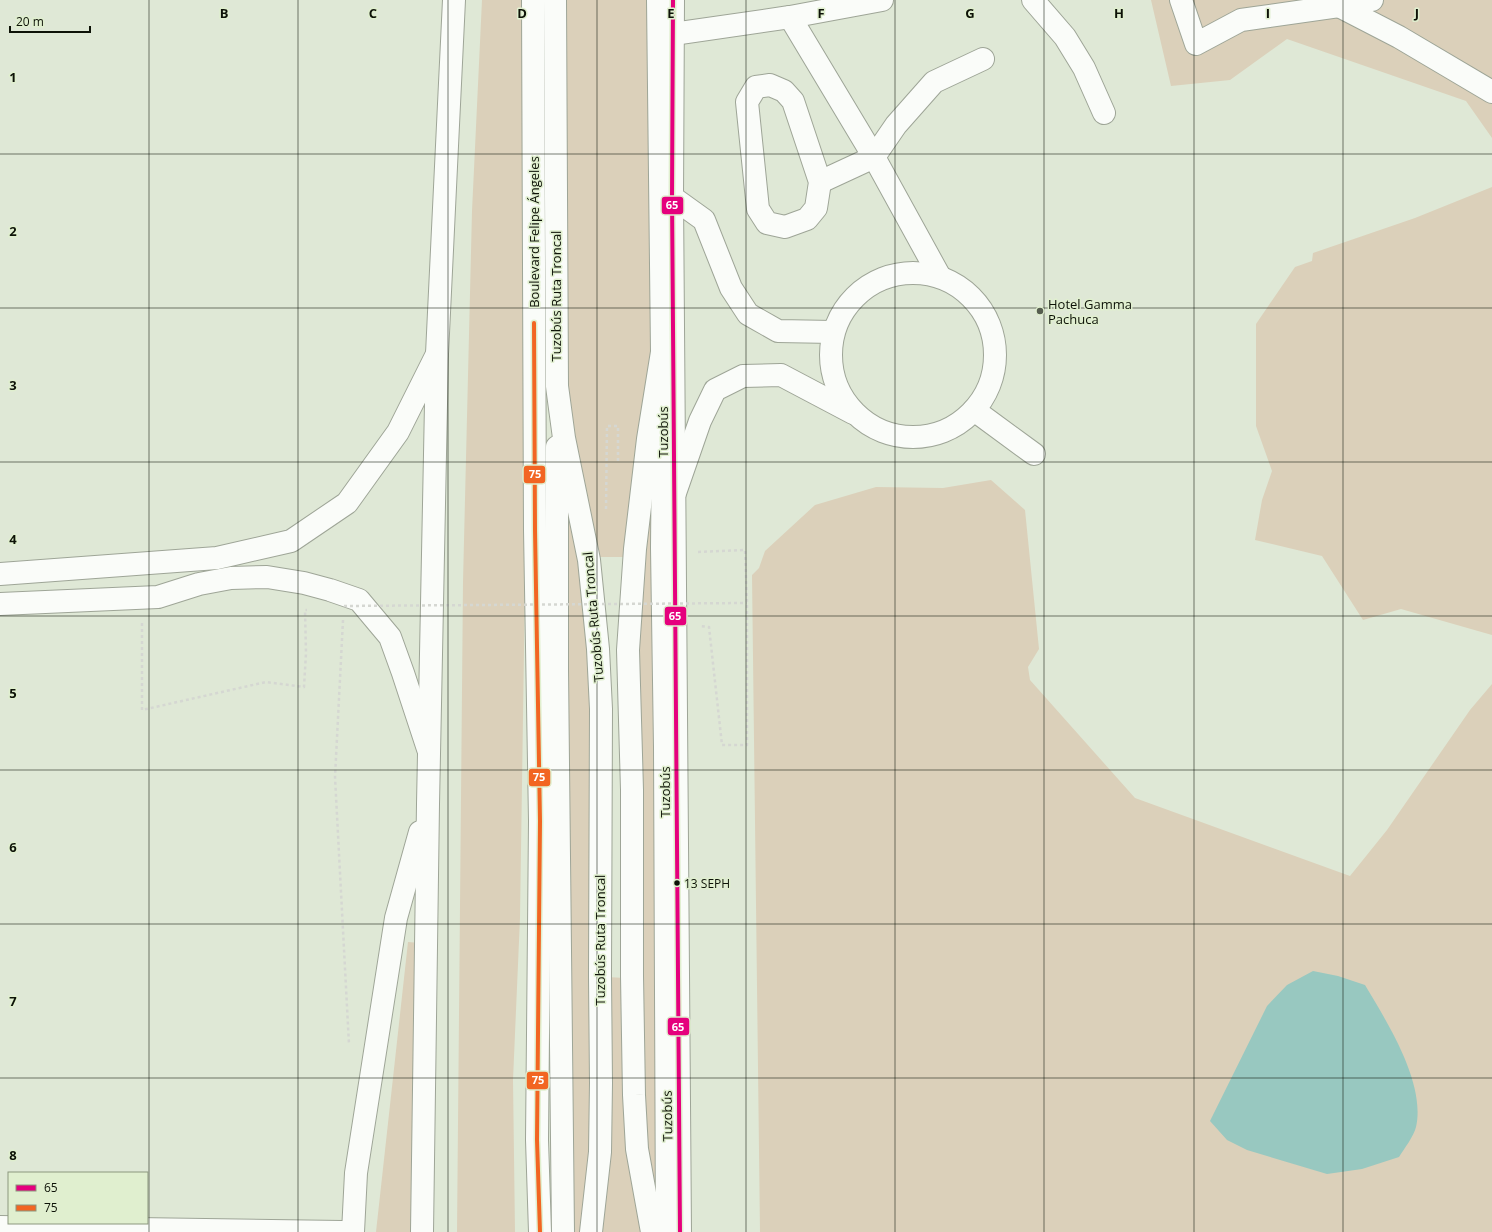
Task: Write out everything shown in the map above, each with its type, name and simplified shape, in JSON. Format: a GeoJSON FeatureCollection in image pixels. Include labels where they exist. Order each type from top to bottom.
{"type":"FeatureCollection","features":[{"type":"Feature","properties":{"kind":"main road"},"geometry":{"type":"LineString","coordinates":[[422,1232],[428,804],[437,354],[454,0]]}},
{"type":"Feature","properties":{"kind":"main road","name":"Boulevard Felipe Ángeles"},"geometry":{"type":"LineString","coordinates":[[534,0],[535,530],[540,821],[537,1140],[540,1232]]}},
{"type":"Feature","properties":{"kind":"main road"},"geometry":{"type":"LineString","coordinates":[[673,34],[790,17],[882,0]]}},
{"type":"Feature","properties":{"kind":"main road"},"geometry":{"type":"LineString","coordinates":[[1033,0],[1065,37],[1084,68],[1104,113]]}},
{"type":"Feature","properties":{"kind":"main road"},"geometry":{"type":"LineString","coordinates":[[1181,0],[1196,44],[1241,20],[1372,0]]}},
{"type":"Feature","properties":{"kind":"main road","name":"Tuzobús Ruta Troncal"},"geometry":{"type":"LineString","coordinates":[[555,2],[557,386],[564,438],[589,560],[598,648],[601,709],[600,1152],[591,1232]]}},
{"type":"Feature","properties":{"kind":"main road"},"geometry":{"type":"LineString","coordinates":[[663,2],[673,34],[672,198],[674,553],[680,1232]]}},
{"type":"Feature","properties":{"kind":"main road"},"geometry":{"type":"LineString","coordinates":[[652,1232],[637,1149],[634,1102],[632,790],[628,650],[635,550],[648,439],[662,352],[663,2]]}},
{"type":"Feature","properties":{"kind":"main road"},"geometry":{"type":"LineString","coordinates":[[1339,6],[1399,37],[1492,92]]}},
{"type":"Feature","properties":{"kind":"main road"},"geometry":{"type":"LineString","coordinates":[[790,17],[874,157],[940,277]]}},
{"type":"Feature","properties":{"kind":"main road"},"geometry":{"type":"LineString","coordinates":[[820,182],[874,157],[896,125],[934,82],[983,59]]}},
{"type":"Feature","properties":{"kind":"main road"},"geometry":{"type":"LineString","coordinates":[[770,85],[784,91],[793,101],[820,182],[816,208],[807,220],[785,227],[767,223],[758,209],[747,102],[756,87],[770,85]]}},
{"type":"Feature","properties":{"kind":"main road"},"geometry":{"type":"LineString","coordinates":[[672,198],[704,220],[731,288],[748,314],[778,331],[833,332]]}},
{"type":"Feature","properties":{"kind":"main road"},"geometry":{"type":"LineString","coordinates":[[674,496],[700,421],[715,390],[743,376],[781,375],[857,415],[872,426],[898,436],[925,436],[952,427],[974,410],[989,387],[995,360],[993,333],[982,309],[963,289],[940,277],[913,272],[887,277],[864,289],[845,308],[833,332],[830,358],[836,385],[857,415]]}},
{"type":"Feature","properties":{"kind":"main road","name":"Tuzobús"},"geometry":{"type":"LineString","coordinates":[[662,352],[664,425],[662,548],[665,747],[667,1232]]}},
{"type":"Feature","properties":{"kind":"main road"},"geometry":{"type":"LineString","coordinates":[[0,574],[217,558],[291,541],[346,503],[398,432],[437,354]]}},
{"type":"Feature","properties":{"kind":"main road"},"geometry":{"type":"LineString","coordinates":[[557,386],[557,670],[564,1232]]}},
{"type":"Feature","properties":{"kind":"main road"},"geometry":{"type":"LineString","coordinates":[[974,410],[1034,454]]}},
{"type":"Feature","properties":{"kind":"main road"},"geometry":{"type":"LineString","coordinates":[[0,604],[158,597],[199,584],[231,578],[267,577],[304,583],[359,600],[390,637],[430,756]]}},
{"type":"Feature","properties":{"kind":"main road"},"geometry":{"type":"LineString","coordinates":[[353,1232],[356,1173],[396,918],[428,804]]}},
{"type":"Feature","properties":{"kind":"main road"},"geometry":{"type":"LineString","coordinates":[[527,1232],[527,1187],[537,1140]]}},
{"type":"Feature","properties":{"kind":"main road"},"geometry":{"type":"LineString","coordinates":[[0,1227],[342,1232]]}},
{"type":"Feature","properties":{"kind":"path"},"geometry":{"type":"LineString","coordinates":[[674,553],[745,550],[747,603],[747,745],[722,745],[709,627]]}},
{"type":"Feature","properties":{"kind":"path"},"geometry":{"type":"LineString","coordinates":[[142,598],[142,710],[266,682],[304,687],[306,653],[305,610],[313,609]]}},
{"type":"Feature","properties":{"kind":"path"},"geometry":{"type":"LineString","coordinates":[[349,1046],[335,777],[344,606],[747,603]]}},
{"type":"Feature","properties":{"kind":"shaded area"},"geometry":{"type":"Polygon","coordinates":[[[482,0],[522,0],[525,584],[520,918],[513,1080],[515,1232],[457,1232],[463,582],[472,211],[482,0]]]}},
{"type":"Feature","properties":{"kind":"shaded area"},"geometry":{"type":"Polygon","coordinates":[[[562,0],[652,0],[654,331],[625,557],[599,557],[568,405],[562,0]]]}},
{"type":"Feature","properties":{"kind":"shaded area"},"geometry":{"type":"Polygon","coordinates":[[[1151,0],[1492,0],[1492,138],[1466,101],[1287,39],[1230,80],[1171,86],[1151,0]]]}},
{"type":"Feature","properties":{"kind":"shaded area"},"geometry":{"type":"Polygon","coordinates":[[[1492,187],[1492,635],[1401,609],[1363,620],[1322,556],[1255,540],[1262,500],[1272,471],[1256,426],[1256,324],[1295,267],[1312,261],[1313,253],[1415,218],[1492,187]]]}},
{"type":"Feature","properties":{"kind":"shaded area"},"geometry":{"type":"Polygon","coordinates":[[[566,477],[589,633],[593,798],[593,1090],[584,1232],[570,1232],[566,477]]]}},
{"type":"Feature","properties":{"kind":"shaded area"},"geometry":{"type":"Polygon","coordinates":[[[991,480],[1025,510],[1039,649],[1028,667],[1030,680],[1135,798],[1350,876],[1387,830],[1470,710],[1492,684],[1492,1232],[760,1232],[752,575],[759,568],[765,551],[815,505],[876,487],[943,488],[991,480]]]}},
{"type":"Feature","properties":{"kind":"shaded area"},"geometry":{"type":"Polygon","coordinates":[[[654,504],[661,1228],[643,1142],[637,657],[648,505],[654,504]]]}},
{"type":"Feature","properties":{"kind":"shaded area"},"geometry":{"type":"Polygon","coordinates":[[[408,942],[420,943],[415,1232],[376,1232],[408,942]]]}},
{"type":"Feature","properties":{"kind":"shaded area"},"geometry":{"type":"Polygon","coordinates":[[[607,977],[625,978],[646,1232],[598,1232],[607,977]]]}},
{"type":"Feature","properties":{"kind":"water"},"geometry":{"type":"Polygon","coordinates":[[[1313,971],[1338,976],[1365,985],[1384,1017],[1402,1053],[1410,1072],[1418,1110],[1415,1131],[1399,1157],[1362,1169],[1327,1174],[1247,1150],[1227,1140],[1210,1121],[1267,1006],[1287,985],[1313,971]]]}},
{"type":"Feature","properties":{"kind":"transit line","name":"65"},"geometry":{"type":"LineString","coordinates":[[673,0],[672,197],[680,1232]]}},
{"type":"Feature","properties":{"kind":"transit line","name":"75"},"geometry":{"type":"LineString","coordinates":[[534,323],[535,530],[540,821],[537,1140],[540,1232]]}},
{"type":"Feature","properties":{"kind":"place","name":"Hotel Gamma Pachuca"},"geometry":{"type":"Point","coordinates":[1040,311]}},
{"type":"Feature","properties":{"kind":"place","name":"13 SEPH"},"geometry":{"type":"Point","coordinates":[677,883]}}]}
